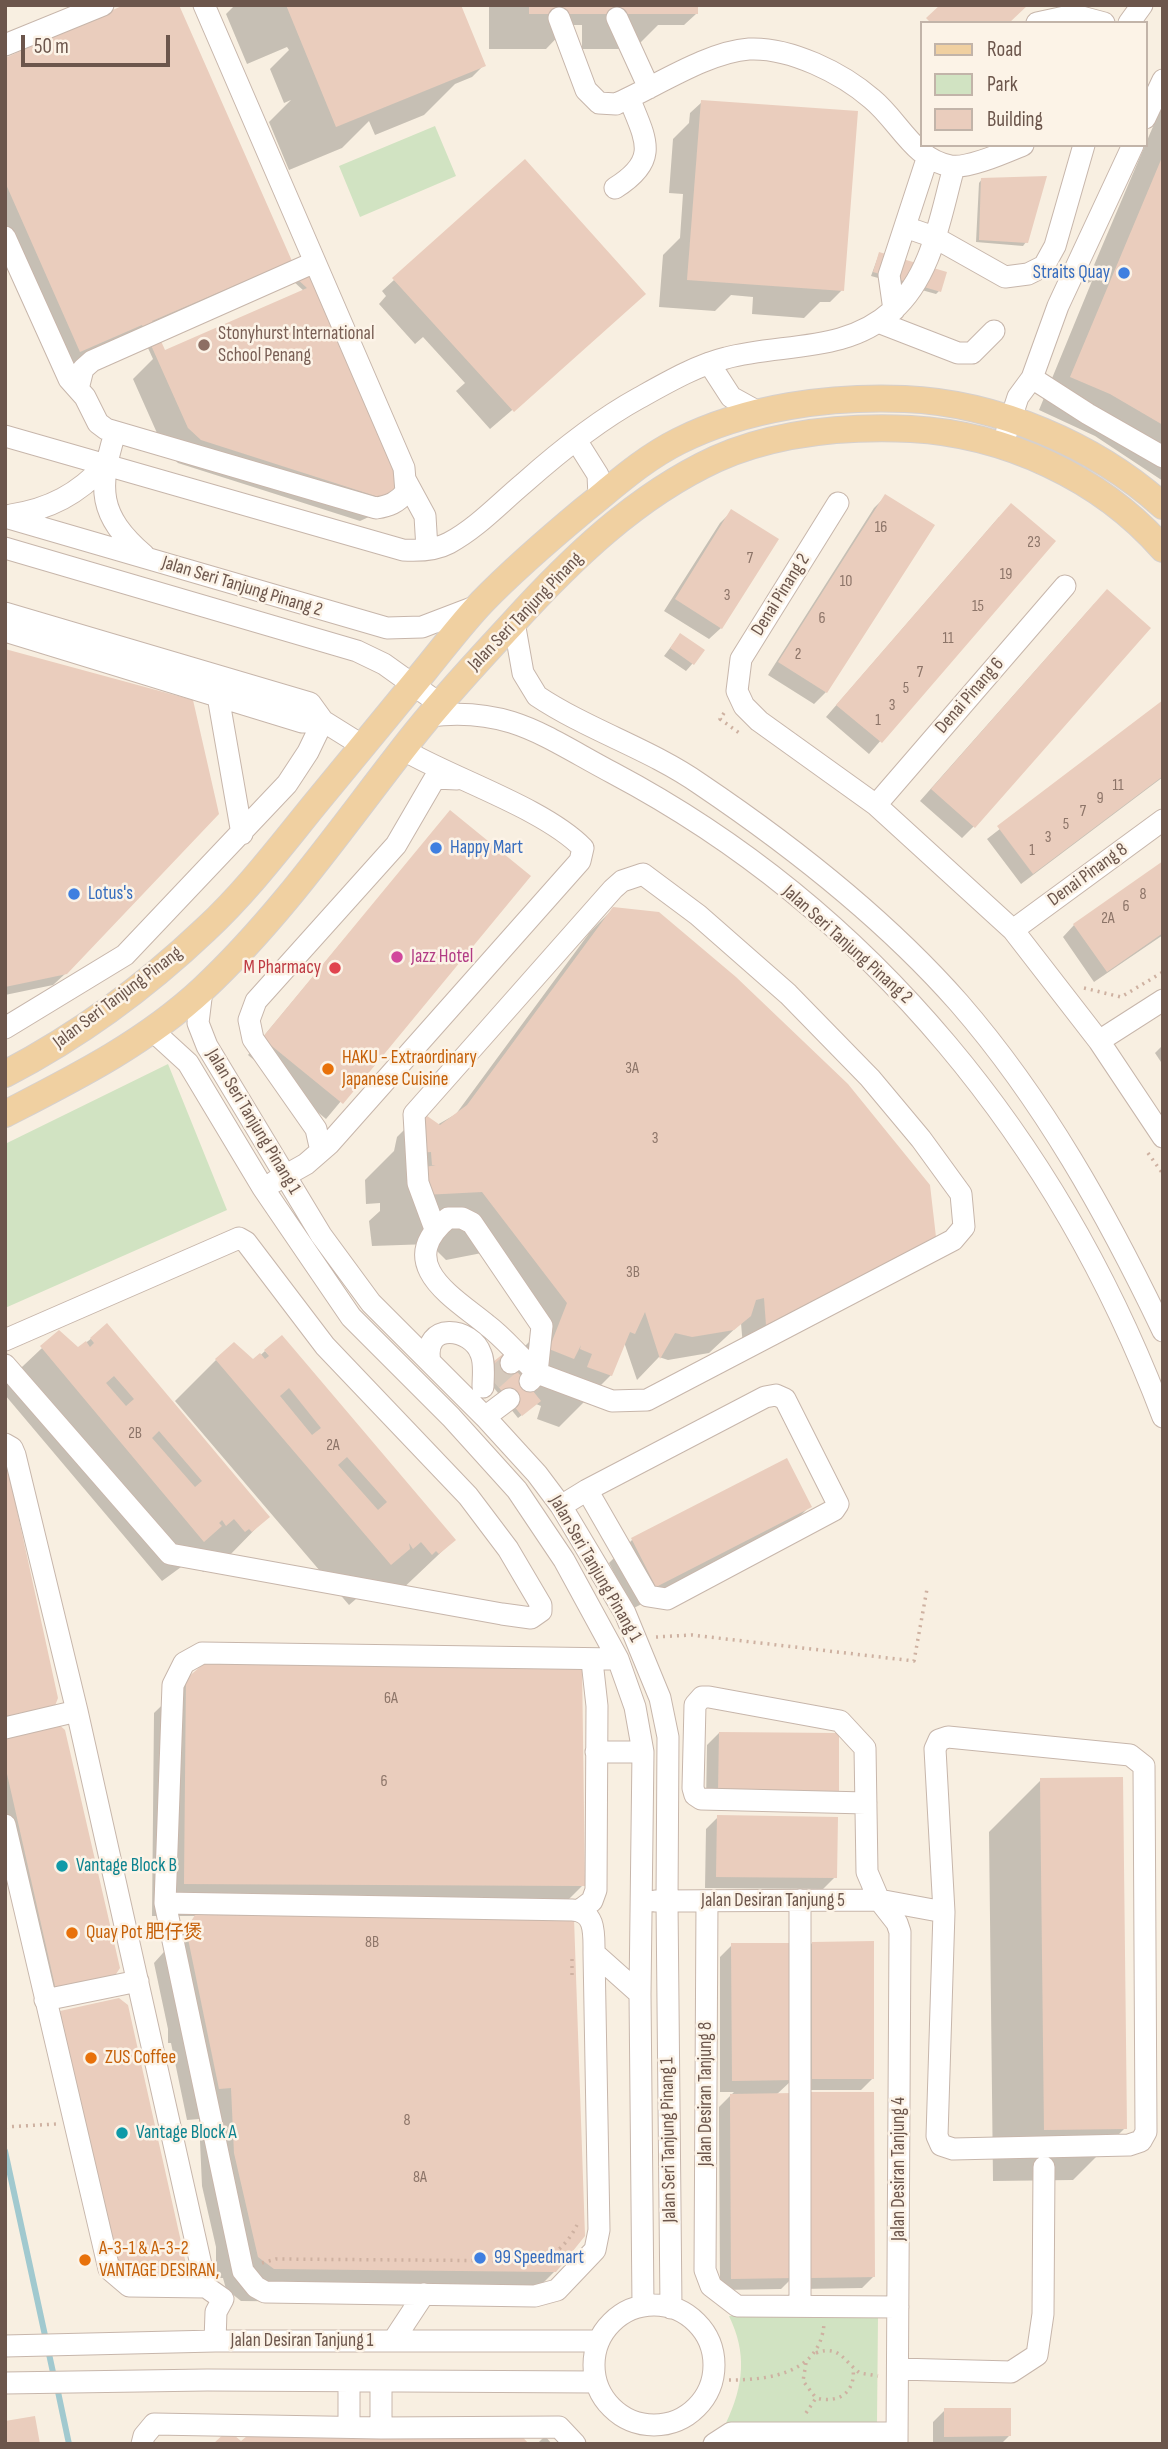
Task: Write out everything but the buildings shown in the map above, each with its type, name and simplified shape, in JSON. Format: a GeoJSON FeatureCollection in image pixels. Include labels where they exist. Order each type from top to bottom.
{"type":"FeatureCollection","features":[{"type":"Feature","properties":{"kind":"main road","name":"Jalan Seri Tanjung Pinang"},"geometry":{"type":"LineString","coordinates":[[5,1074],[89,1025],[144,983],[206,929],[258,874],[479,605],[539,547],[599,497],[642,462],[679,441],[713,426],[813,402],[871,398],[925,400],[1021,424],[1097,458],[1163,506]]}},
{"type":"Feature","properties":{"kind":"main road","name":"Jalan Seri Tanjung Pinang"},"geometry":{"type":"LineString","coordinates":[[5,1114],[97,1067],[153,1031],[211,981],[303,880],[434,710],[570,562],[643,502],[718,458],[751,447],[821,431],[872,427],[939,430],[1002,446],[1071,475],[1097,490],[1146,530],[1163,549]]}},
{"type":"Feature","properties":{"kind":"main road"},"geometry":{"type":"LineString","coordinates":[[144,983],[153,992],[165,995],[211,981]]}},
{"type":"Feature","properties":{"kind":"street"},"geometry":{"type":"LineString","coordinates":[[5,45],[103,5]]}},
{"type":"Feature","properties":{"kind":"street"},"geometry":{"type":"LineString","coordinates":[[5,237],[69,379],[98,423],[115,433],[376,508],[388,506],[406,492],[404,468],[204,5]]}},
{"type":"Feature","properties":{"kind":"street"},"geometry":{"type":"LineString","coordinates":[[1130,21],[1142,5]]}},
{"type":"Feature","properties":{"kind":"street"},"geometry":{"type":"LineString","coordinates":[[1046,21],[1074,15],[1096,21]]}},
{"type":"Feature","properties":{"kind":"street"},"geometry":{"type":"LineString","coordinates":[[559,18],[592,99],[599,103],[615,104],[712,60],[749,49],[778,52],[840,78],[872,99],[927,159],[954,167],[1017,147]]}},
{"type":"Feature","properties":{"kind":"street"},"geometry":{"type":"LineString","coordinates":[[617,18],[649,88]]}},
{"type":"Feature","properties":{"kind":"street"},"geometry":{"type":"LineString","coordinates":[[1147,114],[1163,80]]}},
{"type":"Feature","properties":{"kind":"street"},"geometry":{"type":"LineString","coordinates":[[615,188],[640,168],[647,149],[629,98]]}},
{"type":"Feature","properties":{"kind":"street"},"geometry":{"type":"LineString","coordinates":[[905,227],[934,237],[1005,277],[1028,274],[1044,266],[1055,246],[1083,147]]}},
{"type":"Feature","properties":{"kind":"street"},"geometry":{"type":"LineString","coordinates":[[1002,446],[1021,424],[1019,394],[1031,381],[1058,306],[1132,147]]}},
{"type":"Feature","properties":{"kind":"street"},"geometry":{"type":"LineString","coordinates":[[886,316],[890,275],[927,159]]}},
{"type":"Feature","properties":{"kind":"street"},"geometry":{"type":"LineString","coordinates":[[5,436],[403,550],[426,549],[447,544],[469,530],[576,440],[642,396],[709,363],[738,355],[840,340],[886,316],[920,279],[954,167]]}},
{"type":"Feature","properties":{"kind":"street"},"geometry":{"type":"LineString","coordinates":[[78,389],[83,369],[92,361],[315,262]]}},
{"type":"Feature","properties":{"kind":"street"},"geometry":{"type":"LineString","coordinates":[[886,316],[958,353],[972,354],[994,331]]}},
{"type":"Feature","properties":{"kind":"street"},"geometry":{"type":"LineString","coordinates":[[709,363],[731,397],[760,413]]}},
{"type":"Feature","properties":{"kind":"street"},"geometry":{"type":"LineString","coordinates":[[1031,381],[1163,457]]}},
{"type":"Feature","properties":{"kind":"street"},"geometry":{"type":"LineString","coordinates":[[115,433],[106,465],[105,495],[113,523],[122,536],[148,559]]}},
{"type":"Feature","properties":{"kind":"street"},"geometry":{"type":"LineString","coordinates":[[576,440],[598,475],[599,497]]}},
{"type":"Feature","properties":{"kind":"street"},"geometry":{"type":"LineString","coordinates":[[5,516],[33,512],[58,503],[92,479],[106,465]]}},
{"type":"Feature","properties":{"kind":"street"},"geometry":{"type":"LineString","coordinates":[[406,481],[425,516],[426,549]]}},
{"type":"Feature","properties":{"kind":"street","name":"Denai Pinang 2"},"geometry":{"type":"LineString","coordinates":[[737,691],[741,659],[838,503]]}},
{"type":"Feature","properties":{"kind":"street","name":"Jalan Seri Tanjung Pinang 2"},"geometry":{"type":"LineString","coordinates":[[5,516],[387,628],[422,627],[479,605]]}},
{"type":"Feature","properties":{"kind":"street","name":"Jalan Seri Tanjung Pinang 2"},"geometry":{"type":"LineString","coordinates":[[5,548],[357,651],[384,664],[413,684],[434,710],[499,716],[524,726],[647,792],[722,837],[817,915],[901,990],[971,1072],[1031,1157],[1108,1287],[1163,1418]]}},
{"type":"Feature","properties":{"kind":"street","name":"Denai Pinang 6"},"geometry":{"type":"LineString","coordinates":[[876,805],[1065,586]]}},
{"type":"Feature","properties":{"kind":"street"},"geometry":{"type":"LineString","coordinates":[[5,613],[310,703],[323,720],[363,746]]}},
{"type":"Feature","properties":{"kind":"street","name":"Jalan Seri Tanjung Pinang 2"},"geometry":{"type":"LineString","coordinates":[[514,622],[523,673],[537,696],[698,782],[740,812],[852,901],[908,950],[958,1002],[1002,1055],[1077,1166],[1115,1232],[1163,1331]]}},
{"type":"Feature","properties":{"kind":"street"},"geometry":{"type":"LineString","coordinates":[[5,631],[302,722],[323,720]]}},
{"type":"Feature","properties":{"kind":"street"},"geometry":{"type":"LineString","coordinates":[[737,691],[744,706],[759,721],[876,805],[1013,930],[1099,1041],[1155,1144]]}},
{"type":"Feature","properties":{"kind":"street"},"geometry":{"type":"LineString","coordinates":[[218,696],[242,834]]}},
{"type":"Feature","properties":{"kind":"street"},"geometry":{"type":"LineString","coordinates":[[5,1028],[125,956],[287,784],[309,752],[323,720]]}},
{"type":"Feature","properties":{"kind":"street"},"geometry":{"type":"LineString","coordinates":[[263,1188],[285,1176],[324,1139],[580,861],[583,848],[572,837],[503,798],[411,754],[400,753]]}},
{"type":"Feature","properties":{"kind":"street"},"geometry":{"type":"LineString","coordinates":[[324,1139],[253,1039],[249,1020],[256,1001],[283,968],[396,845],[432,775],[429,769],[400,753]]}},
{"type":"Feature","properties":{"kind":"street"},"geometry":{"type":"LineString","coordinates":[[421,799],[439,776],[459,779]]}},
{"type":"Feature","properties":{"kind":"street","name":"Denai Pinang 8"},"geometry":{"type":"LineString","coordinates":[[1013,930],[1163,820]]}},
{"type":"Feature","properties":{"kind":"street"},"geometry":{"type":"LineString","coordinates":[[435,1229],[418,1183],[414,1114],[613,889],[622,881],[643,874],[698,915],[788,994],[870,1078],[922,1139],[961,1194],[964,1227],[953,1240],[647,1400],[612,1401],[532,1378],[489,1326],[438,1287],[429,1272],[428,1257],[435,1229],[448,1217],[462,1218],[472,1223],[541,1326],[532,1378]]}},
{"type":"Feature","properties":{"kind":"street"},"geometry":{"type":"LineString","coordinates":[[125,956],[144,983]]}},
{"type":"Feature","properties":{"kind":"street","name":"Jalan Seri Tanjung Pinang 1"},"geometry":{"type":"LineString","coordinates":[[211,981],[198,1023],[206,1046],[321,1235],[371,1303],[430,1362],[481,1389],[485,1417],[537,1474],[561,1506],[636,1638],[660,1698],[668,1737],[671,2308]]}},
{"type":"Feature","properties":{"kind":"street"},"geometry":{"type":"LineString","coordinates":[[1099,1041],[1163,1000]]}},
{"type":"Feature","properties":{"kind":"street","name":"Jalan Seri Tanjung Pinang 1"},"geometry":{"type":"LineString","coordinates":[[153,1031],[188,1063],[263,1188],[351,1317],[451,1417],[517,1490],[564,1560],[618,1659],[635,1707],[643,1752],[640,1994],[643,2306]]}},
{"type":"Feature","properties":{"kind":"street"},"geometry":{"type":"LineString","coordinates":[[5,1340],[239,1238],[246,1241],[325,1346],[468,1496],[508,1549],[541,1605],[538,1616],[531,1618],[399,1597],[170,1554],[5,1364]]}},
{"type":"Feature","properties":{"kind":"street"},"geometry":{"type":"LineString","coordinates":[[325,1346],[351,1317]]}},
{"type":"Feature","properties":{"kind":"street"},"geometry":{"type":"LineString","coordinates":[[430,1362],[430,1345],[436,1335],[445,1332],[459,1334],[476,1345],[481,1354],[481,1389],[451,1417]]}},
{"type":"Feature","properties":{"kind":"street"},"geometry":{"type":"LineString","coordinates":[[561,1506],[587,1490],[765,1397],[776,1395],[785,1399],[838,1504],[834,1510],[679,1593],[656,1600],[648,1597],[587,1490]]}},
{"type":"Feature","properties":{"kind":"street"},"geometry":{"type":"LineString","coordinates":[[485,1417],[509,1399]]}},
{"type":"Feature","properties":{"kind":"street"},"geometry":{"type":"LineString","coordinates":[[5,1444],[12,1448],[15,1455],[138,1981],[215,2293],[215,2341]]}},
{"type":"Feature","properties":{"kind":"street"},"geometry":{"type":"LineString","coordinates":[[165,1903],[580,1910],[588,1916],[593,1927],[594,1953],[599,2230],[595,2250],[557,2290],[535,2296],[265,2292],[256,2287],[243,2269],[165,1903],[173,1685],[184,1663],[202,1653],[592,1661],[618,1659]]}},
{"type":"Feature","properties":{"kind":"street"},"geometry":{"type":"LineString","coordinates":[[580,1910],[592,1901],[596,1889],[597,1706],[592,1661]]}},
{"type":"Feature","properties":{"kind":"street","name":"Jalan Desiran Tanjung 4"},"geometry":{"type":"LineString","coordinates":[[866,1803],[701,1799],[695,1795],[693,1788],[694,1712],[698,1701],[709,1697],[840,1721],[865,1748],[866,1803],[867,1872],[879,1900],[897,1923],[900,1933],[897,2438]]}},
{"type":"Feature","properties":{"kind":"street"},"geometry":{"type":"LineString","coordinates":[[5,1728],[76,1711]]}},
{"type":"Feature","properties":{"kind":"street"},"geometry":{"type":"LineString","coordinates":[[948,1737],[1130,1755],[1144,1766],[1146,2132],[1141,2141],[1129,2145],[966,2149],[940,2146],[937,2136],[944,1912],[935,1749],[939,1740],[948,1737]]}},
{"type":"Feature","properties":{"kind":"street"},"geometry":{"type":"LineString","coordinates":[[596,1752],[643,1752]]}},
{"type":"Feature","properties":{"kind":"street"},"geometry":{"type":"LineString","coordinates":[[5,1825],[72,2122],[109,2269],[129,2286],[215,2293],[243,2269]]}},
{"type":"Feature","properties":{"kind":"street"},"geometry":{"type":"LineString","coordinates":[[800,1900],[800,2305],[898,2307]]}},
{"type":"Feature","properties":{"kind":"street","name":"Jalan Desiran Tanjung 5"},"geometry":{"type":"LineString","coordinates":[[667,1902],[879,1900],[944,1912]]}},
{"type":"Feature","properties":{"kind":"street"},"geometry":{"type":"LineString","coordinates":[[643,1901],[667,1902]]}},
{"type":"Feature","properties":{"kind":"street","name":"Jalan Desiran Tanjung 8"},"geometry":{"type":"LineString","coordinates":[[707,1901],[705,2270],[711,2286],[737,2306],[800,2305]]}},
{"type":"Feature","properties":{"kind":"street"},"geometry":{"type":"LineString","coordinates":[[594,1953],[640,1994]]}},
{"type":"Feature","properties":{"kind":"street"},"geometry":{"type":"LineString","coordinates":[[45,2000],[138,1981]]}},
{"type":"Feature","properties":{"kind":"street"},"geometry":{"type":"LineString","coordinates":[[897,2372],[1011,2372],[1037,2354],[1043,2314],[1044,2168]]}},
{"type":"Feature","properties":{"kind":"street"},"geometry":{"type":"LineString","coordinates":[[393,2341],[424,2294]]}},
{"type":"Feature","properties":{"kind":"street"},"geometry":{"type":"LineString","coordinates":[[643,2306],[671,2308],[687,2315],[700,2326],[714,2358],[713,2376],[707,2393],[697,2407],[683,2418],[650,2434],[616,2412],[604,2399],[593,2368],[599,2342],[617,2318],[643,2306]]}},
{"type":"Feature","properties":{"kind":"street","name":"Jalan Desiran Tanjung 1"},"geometry":{"type":"LineString","coordinates":[[5,2346],[215,2341],[599,2342]]}},
{"type":"Feature","properties":{"kind":"street"},"geometry":{"type":"LineString","coordinates":[[349,2382],[349,2427]]}},
{"type":"Feature","properties":{"kind":"street"},"geometry":{"type":"LineString","coordinates":[[381,2428],[382,2382]]}},
{"type":"Feature","properties":{"kind":"street"},"geometry":{"type":"LineString","coordinates":[[5,2383],[596,2382]]}},
{"type":"Feature","properties":{"kind":"street"},"geometry":{"type":"LineString","coordinates":[[142,2444],[144,2436],[154,2424],[381,2428],[559,2427],[575,2444]]}},
{"type":"Feature","properties":{"kind":"street"},"geometry":{"type":"LineString","coordinates":[[714,2444],[731,2433],[897,2438]]}},
{"type":"Feature","properties":{"kind":"path"},"geometry":{"type":"LineString","coordinates":[[737,691],[720,719],[753,743]]}},
{"type":"Feature","properties":{"kind":"path"},"geometry":{"type":"LineString","coordinates":[[1076,978],[1083,988],[1121,998],[1163,972]]}},
{"type":"Feature","properties":{"kind":"path"},"geometry":{"type":"LineString","coordinates":[[1155,1144],[1163,1174]]}},
{"type":"Feature","properties":{"kind":"path"},"geometry":{"type":"LineString","coordinates":[[636,1638],[692,1635],[914,1661],[927,1589]]}},
{"type":"Feature","properties":{"kind":"path"},"geometry":{"type":"LineString","coordinates":[[572,1953],[572,1978]]}},
{"type":"Feature","properties":{"kind":"path"},"geometry":{"type":"LineString","coordinates":[[5,2127],[72,2122]]}},
{"type":"Feature","properties":{"kind":"path"},"geometry":{"type":"LineString","coordinates":[[243,2269],[276,2259],[547,2259],[570,2238],[577,2227],[577,2214]]}},
{"type":"Feature","properties":{"kind":"path"},"geometry":{"type":"LineString","coordinates":[[729,2380],[767,2379],[807,2361],[814,2354],[823,2330],[825,2306]]}},
{"type":"Feature","properties":{"kind":"path"},"geometry":{"type":"LineString","coordinates":[[814,2354],[823,2351],[842,2354],[853,2368],[870,2376],[897,2372]]}},
{"type":"Feature","properties":{"kind":"path"},"geometry":{"type":"LineString","coordinates":[[807,2361],[803,2381],[816,2398],[831,2400],[844,2395],[853,2384],[853,2368]]}},
{"type":"Feature","properties":{"kind":"path"},"geometry":{"type":"LineString","coordinates":[[801,2437],[805,2414],[816,2398]]}},
{"type":"Feature","properties":{"kind":"green space"},"geometry":{"type":"Polygon","coordinates":[[[435,126],[456,176],[360,217],[339,166],[435,126]]]}},
{"type":"Feature","properties":{"kind":"green space"},"geometry":{"type":"Polygon","coordinates":[[[168,1064],[227,1210],[5,1308],[5,1144],[168,1064]]]}},
{"type":"Feature","properties":{"kind":"green space"},"geometry":{"type":"Polygon","coordinates":[[[729,2316],[878,2317],[877,2423],[726,2423],[737,2395],[741,2369],[739,2343],[729,2316]]]}},
{"type":"Feature","properties":{"kind":"waterway"},"geometry":{"type":"LineString","coordinates":[[5,2151],[54,2377]]}},
{"type":"Feature","properties":{"kind":"waterway"},"geometry":{"type":"LineString","coordinates":[[57,2387],[69,2444]]}},
{"type":"Feature","properties":{"kind":"tunnel"},"geometry":{"type":"LineString","coordinates":[[492,1380],[511,1363]]}},
{"type":"Feature","properties":{"kind":"place","name":"Straits Quay"},"geometry":{"type":"Point","coordinates":[1124,273]}},
{"type":"Feature","properties":{"kind":"place","name":"Stonyhurst International School Penang"},"geometry":{"type":"Point","coordinates":[204,345]}},
{"type":"Feature","properties":{"kind":"place","name":"Happy Mart"},"geometry":{"type":"Point","coordinates":[436,848]}},
{"type":"Feature","properties":{"kind":"place","name":"Lotus's"},"geometry":{"type":"Point","coordinates":[74,894]}},
{"type":"Feature","properties":{"kind":"place","name":"Jazz Hotel"},"geometry":{"type":"Point","coordinates":[397,957]}},
{"type":"Feature","properties":{"kind":"place","name":"M Pharmacy"},"geometry":{"type":"Point","coordinates":[335,968]}},
{"type":"Feature","properties":{"kind":"place","name":"HAKU - Extraordinary Japanese Cuisine"},"geometry":{"type":"Point","coordinates":[328,1069]}},
{"type":"Feature","properties":{"kind":"place","name":"Vantage Block B"},"geometry":{"type":"Point","coordinates":[62,1866]}},
{"type":"Feature","properties":{"kind":"place","name":"Quay Pot 肥仔煲"},"geometry":{"type":"Point","coordinates":[72,1933]}},
{"type":"Feature","properties":{"kind":"place","name":"ZUS Coffee"},"geometry":{"type":"Point","coordinates":[91,2058]}},
{"type":"Feature","properties":{"kind":"place","name":"Vantage Block A"},"geometry":{"type":"Point","coordinates":[122,2133]}},
{"type":"Feature","properties":{"kind":"place","name":"99 Speedmart"},"geometry":{"type":"Point","coordinates":[480,2258]}},
{"type":"Feature","properties":{"kind":"place","name":"A-3-1 & A-3-2 VANTAGE DESIRAN,"},"geometry":{"type":"Point","coordinates":[85,2260]}}]}
